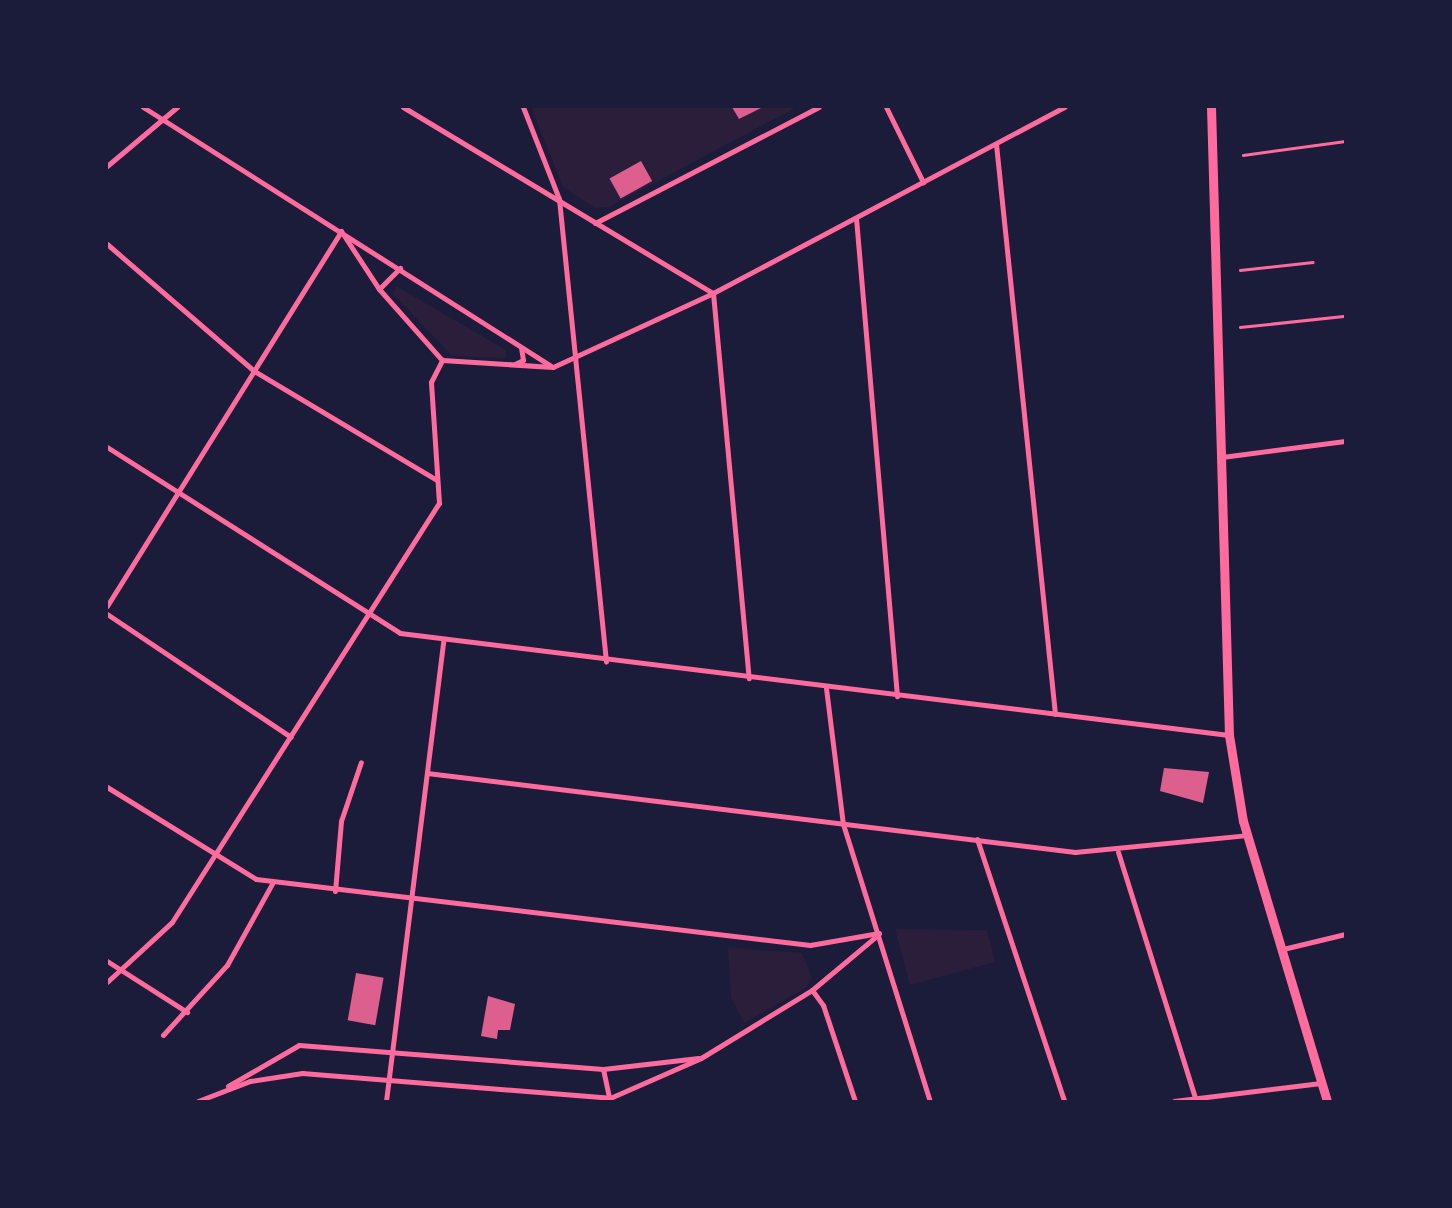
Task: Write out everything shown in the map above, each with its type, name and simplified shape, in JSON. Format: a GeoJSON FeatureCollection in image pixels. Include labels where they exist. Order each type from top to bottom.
{"type":"FeatureCollection","features":[{"type":"Feature","properties":{"kind":"main road"},"geometry":{"type":"LineString","coordinates":[[1211,107],[1229,735],[1247,835],[1327,1101]]}},
{"type":"Feature","properties":{"kind":"street"},"geometry":{"type":"LineString","coordinates":[[143,107],[553,367]]}},
{"type":"Feature","properties":{"kind":"street"},"geometry":{"type":"LineString","coordinates":[[107,166],[164,121],[177,107]]}},
{"type":"Feature","properties":{"kind":"street"},"geometry":{"type":"LineString","coordinates":[[403,107],[713,293]]}},
{"type":"Feature","properties":{"kind":"street"},"geometry":{"type":"LineString","coordinates":[[523,107],[559,199],[572,359],[606,662]]}},
{"type":"Feature","properties":{"kind":"street"},"geometry":{"type":"LineString","coordinates":[[595,223],[820,107]]}},
{"type":"Feature","properties":{"kind":"street"},"geometry":{"type":"LineString","coordinates":[[886,107],[923,182]]}},
{"type":"Feature","properties":{"kind":"street"},"geometry":{"type":"LineString","coordinates":[[341,231],[379,289],[442,360],[553,367],[713,293],[1065,107]]}},
{"type":"Feature","properties":{"kind":"street"},"geometry":{"type":"LineString","coordinates":[[996,144],[1055,714]]}},
{"type":"Feature","properties":{"kind":"street"},"geometry":{"type":"LineString","coordinates":[[856,218],[897,696]]}},
{"type":"Feature","properties":{"kind":"street"},"geometry":{"type":"LineString","coordinates":[[107,606],[341,231]]}},
{"type":"Feature","properties":{"kind":"street"},"geometry":{"type":"LineString","coordinates":[[107,244],[254,371],[438,480]]}},
{"type":"Feature","properties":{"kind":"street"},"geometry":{"type":"LineString","coordinates":[[379,289],[400,268]]}},
{"type":"Feature","properties":{"kind":"street"},"geometry":{"type":"LineString","coordinates":[[713,293],[749,678]]}},
{"type":"Feature","properties":{"kind":"street"},"geometry":{"type":"LineString","coordinates":[[512,365],[523,360],[519,345]]}},
{"type":"Feature","properties":{"kind":"street"},"geometry":{"type":"LineString","coordinates":[[107,982],[172,922],[439,503],[431,383],[442,360]]}},
{"type":"Feature","properties":{"kind":"street"},"geometry":{"type":"LineString","coordinates":[[1222,457],[1345,441]]}},
{"type":"Feature","properties":{"kind":"street"},"geometry":{"type":"LineString","coordinates":[[107,447],[368,616],[400,633],[443,642],[1229,735]]}},
{"type":"Feature","properties":{"kind":"street"},"geometry":{"type":"LineString","coordinates":[[107,614],[291,737]]}},
{"type":"Feature","properties":{"kind":"street"},"geometry":{"type":"LineString","coordinates":[[386,1101],[443,642]]}},
{"type":"Feature","properties":{"kind":"street"},"geometry":{"type":"LineString","coordinates":[[826,688],[843,824],[930,1101]]}},
{"type":"Feature","properties":{"kind":"street"},"geometry":{"type":"LineString","coordinates":[[335,891],[341,821],[361,762]]}},
{"type":"Feature","properties":{"kind":"street"},"geometry":{"type":"LineString","coordinates":[[427,773],[843,824],[1118,852],[1247,835]]}},
{"type":"Feature","properties":{"kind":"street"},"geometry":{"type":"LineString","coordinates":[[107,787],[213,859],[273,883],[810,945],[879,933]]}},
{"type":"Feature","properties":{"kind":"street"},"geometry":{"type":"LineString","coordinates":[[977,839],[1064,1101]]}},
{"type":"Feature","properties":{"kind":"street"},"geometry":{"type":"LineString","coordinates":[[1118,852],[1195,1098]]}},
{"type":"Feature","properties":{"kind":"street"},"geometry":{"type":"LineString","coordinates":[[163,1035],[187,1012],[251,930],[273,883]]}},
{"type":"Feature","properties":{"kind":"street"},"geometry":{"type":"LineString","coordinates":[[224,1089],[302,1073],[388,1083],[610,1100],[701,1058],[812,990],[879,933]]}},
{"type":"Feature","properties":{"kind":"street"},"geometry":{"type":"LineString","coordinates":[[1283,948],[1345,934]]}},
{"type":"Feature","properties":{"kind":"street"},"geometry":{"type":"LineString","coordinates":[[107,961],[187,1012]]}},
{"type":"Feature","properties":{"kind":"street"},"geometry":{"type":"LineString","coordinates":[[812,990],[823,1005],[855,1101]]}},
{"type":"Feature","properties":{"kind":"street"},"geometry":{"type":"LineString","coordinates":[[198,1101],[224,1089],[299,1045],[393,1050],[603,1069],[701,1058]]}},
{"type":"Feature","properties":{"kind":"street"},"geometry":{"type":"LineString","coordinates":[[603,1069],[610,1100]]}},
{"type":"Feature","properties":{"kind":"street"},"geometry":{"type":"LineString","coordinates":[[1174,1101],[1321,1083]]}},
{"type":"Feature","properties":{"kind":"path"},"geometry":{"type":"LineString","coordinates":[[1242,155],[1345,141]]}},
{"type":"Feature","properties":{"kind":"path"},"geometry":{"type":"LineString","coordinates":[[1240,270],[1313,262]]}},
{"type":"Feature","properties":{"kind":"path"},"geometry":{"type":"LineString","coordinates":[[1240,327],[1345,316]]}},
{"type":"Feature","properties":{"kind":"shaded area"},"geometry":{"type":"Polygon","coordinates":[[[531,107],[797,107],[609,207],[595,208],[563,187],[531,107]]]}},
{"type":"Feature","properties":{"kind":"shaded area"},"geometry":{"type":"Polygon","coordinates":[[[396,286],[506,350],[506,358],[452,356],[393,294],[396,286]]]}},
{"type":"Feature","properties":{"kind":"shaded area"},"geometry":{"type":"Polygon","coordinates":[[[895,929],[987,930],[995,962],[910,985],[895,929]]]}},
{"type":"Feature","properties":{"kind":"shaded area"},"geometry":{"type":"Polygon","coordinates":[[[728,948],[802,953],[812,977],[807,987],[744,1023],[731,998],[728,948]]]}},
{"type":"Feature","properties":{"kind":"building"},"geometry":{"type":"Polygon","coordinates":[[[732,107],[763,107],[739,119],[732,107]]]}},
{"type":"Feature","properties":{"kind":"building"},"geometry":{"type":"Polygon","coordinates":[[[641,161],[652,181],[621,199],[610,178],[641,161]]]}},
{"type":"Feature","properties":{"kind":"building"},"geometry":{"type":"Polygon","coordinates":[[[1164,768],[1209,772],[1203,803],[1160,791],[1164,768]]]}},
{"type":"Feature","properties":{"kind":"building"},"geometry":{"type":"Polygon","coordinates":[[[356,973],[384,978],[375,1025],[348,1020],[356,973]]]}},
{"type":"Feature","properties":{"kind":"building"},"geometry":{"type":"Polygon","coordinates":[[[488,996],[515,1004],[510,1030],[498,1030],[497,1039],[481,1036],[488,996]]]}}]}
